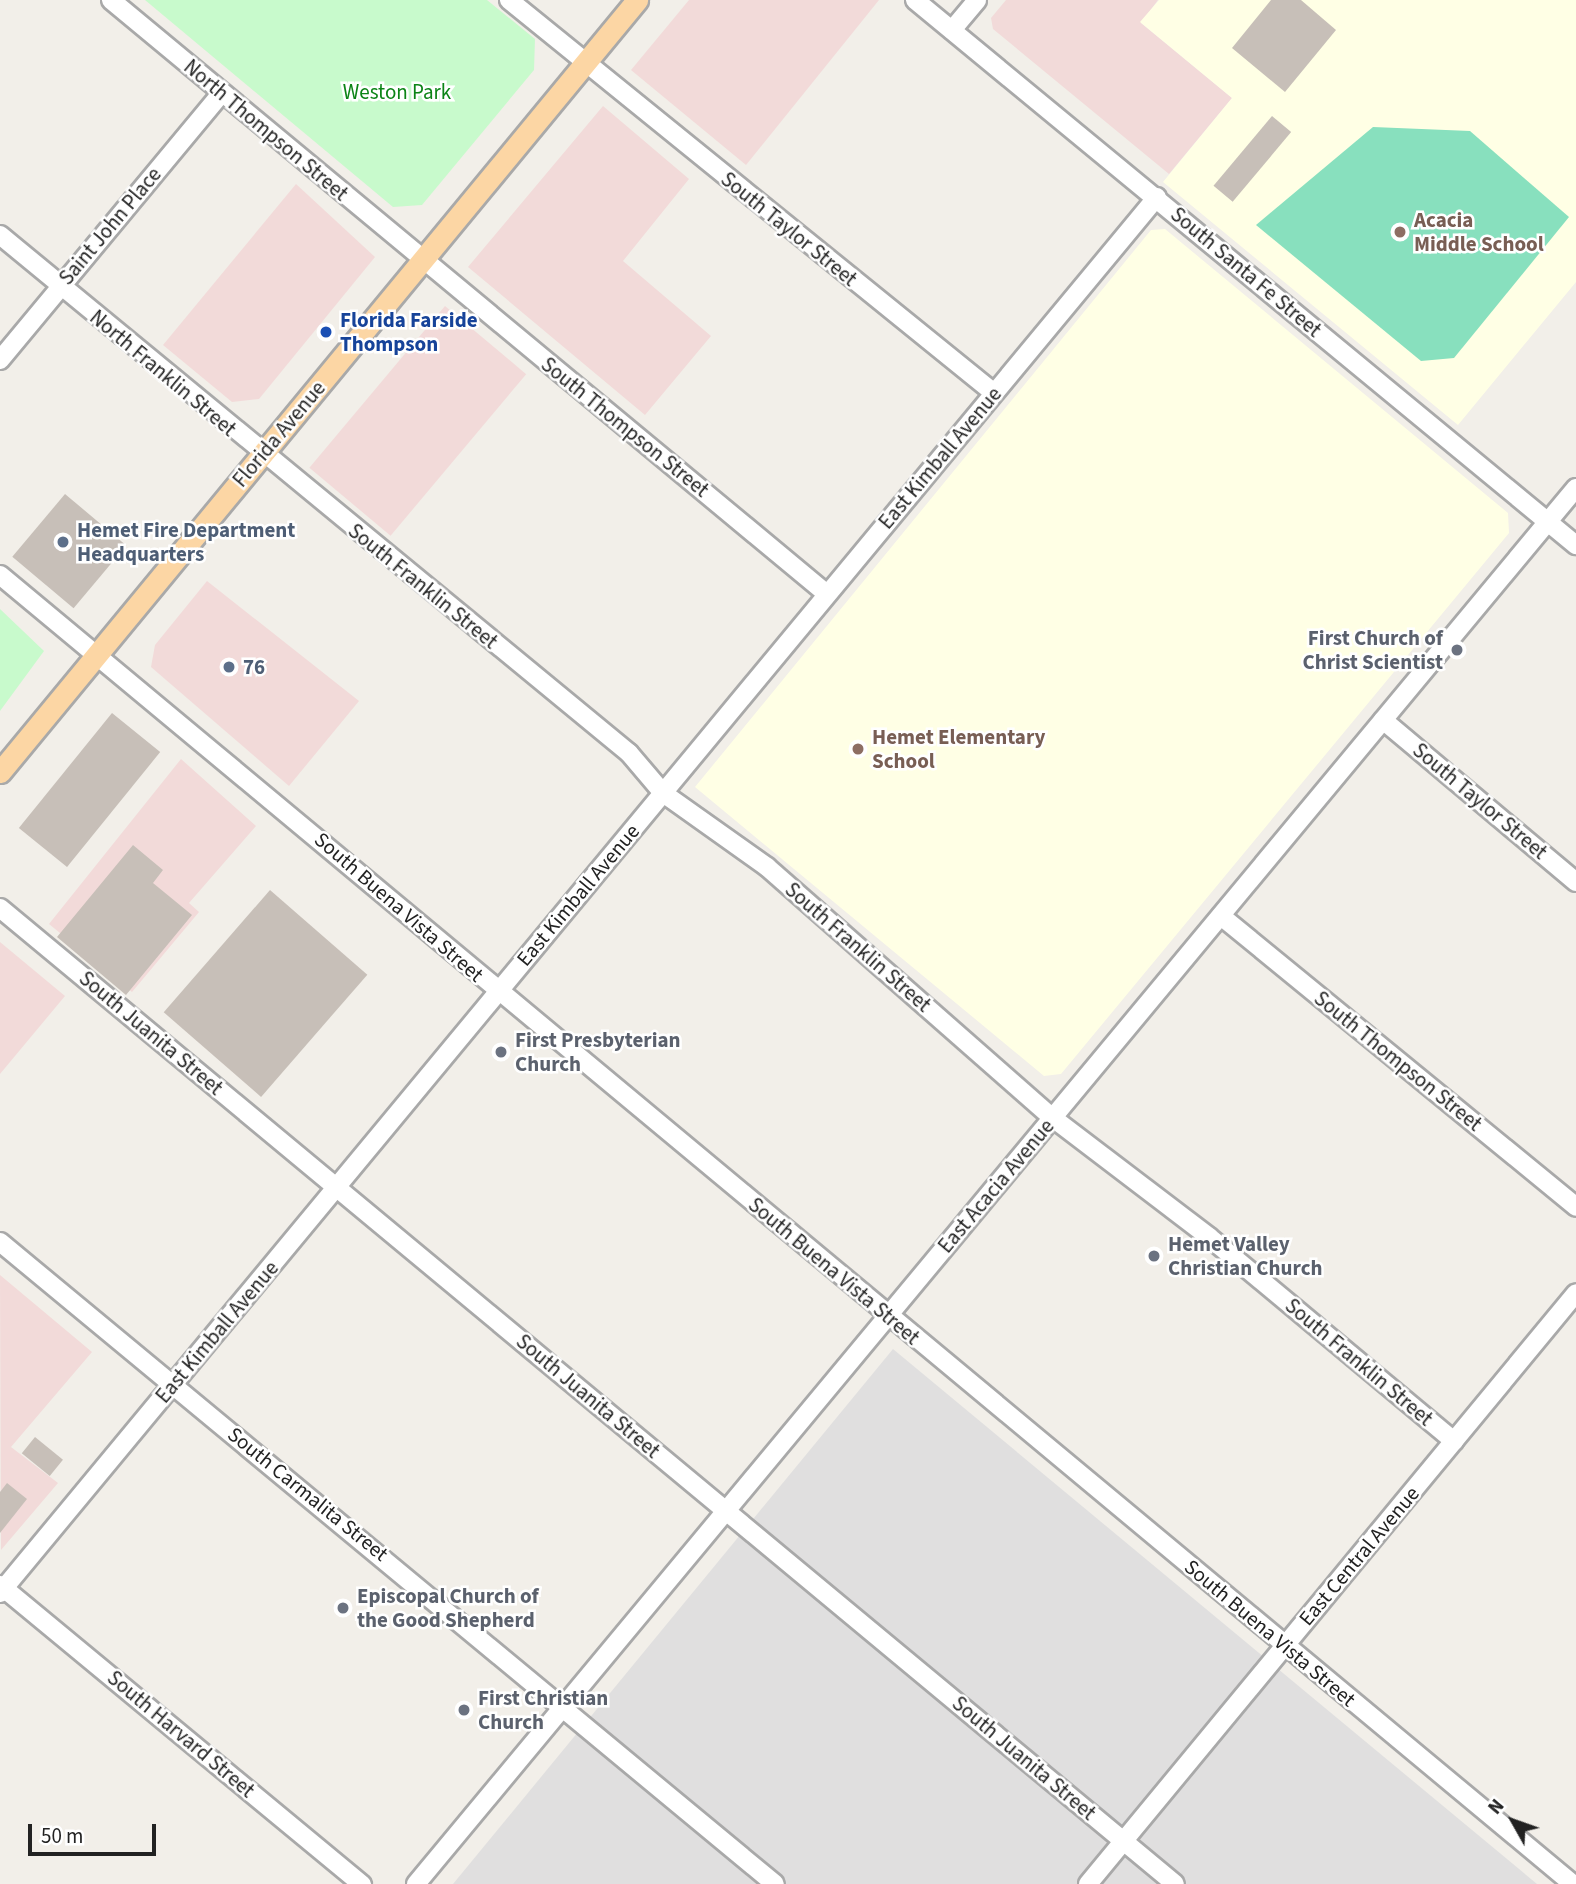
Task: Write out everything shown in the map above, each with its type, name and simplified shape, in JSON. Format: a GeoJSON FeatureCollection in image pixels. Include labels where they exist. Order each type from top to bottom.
{"type":"FeatureCollection","features":[{"type":"Feature","properties":{"kind":"main road","name":"Florida Avenue"},"geometry":{"type":"LineString","coordinates":[[0,772],[637,0]]}},
{"type":"Feature","properties":{"kind":"street","name":"North Thompson Street"},"geometry":{"type":"LineString","coordinates":[[111,0],[422,261]]}},
{"type":"Feature","properties":{"kind":"street","name":"South Taylor Street"},"geometry":{"type":"LineString","coordinates":[[509,0],[994,393]]}},
{"type":"Feature","properties":{"kind":"street","name":"South Santa Fe Street"},"geometry":{"type":"LineString","coordinates":[[915,0],[1576,545]]}},
{"type":"Feature","properties":{"kind":"street"},"geometry":{"type":"LineString","coordinates":[[952,30],[976,0]]}},
{"type":"Feature","properties":{"kind":"street","name":"Saint John Place"},"geometry":{"type":"LineString","coordinates":[[0,360],[222,93]]}},
{"type":"Feature","properties":{"kind":"street","name":"East Kimball Avenue"},"geometry":{"type":"LineString","coordinates":[[1,1589],[174,1384],[1157,197]]}},
{"type":"Feature","properties":{"kind":"street","name":"North Franklin Street"},"geometry":{"type":"LineString","coordinates":[[0,235],[261,456]]}},
{"type":"Feature","properties":{"kind":"street","name":"South Thompson Street"},"geometry":{"type":"LineString","coordinates":[[422,261],[828,594]]}},
{"type":"Feature","properties":{"kind":"street","name":"South Franklin Street"},"geometry":{"type":"LineString","coordinates":[[261,456],[629,753],[663,793],[767,867],[1053,1118],[1209,1237],[1454,1441]]}},
{"type":"Feature","properties":{"kind":"street","name":"East Acacia Avenue"},"geometry":{"type":"LineString","coordinates":[[416,1884],[1576,488]]}},
{"type":"Feature","properties":{"kind":"street","name":"South Buena Vista Street"},"geometry":{"type":"LineString","coordinates":[[0,575],[498,993],[1573,1884]]}},
{"type":"Feature","properties":{"kind":"street","name":"South Taylor Street"},"geometry":{"type":"LineString","coordinates":[[1383,720],[1576,882]]}},
{"type":"Feature","properties":{"kind":"street","name":"South Juanita Street"},"geometry":{"type":"LineString","coordinates":[[0,908],[1175,1884]]}},
{"type":"Feature","properties":{"kind":"street","name":"South Thompson Street"},"geometry":{"type":"LineString","coordinates":[[1221,916],[1576,1207]]}},
{"type":"Feature","properties":{"kind":"street","name":"South Carmalita Street"},"geometry":{"type":"LineString","coordinates":[[0,1242],[443,1604],[561,1710],[775,1884]]}},
{"type":"Feature","properties":{"kind":"street","name":"East Central Avenue"},"geometry":{"type":"LineString","coordinates":[[1088,1884],[1576,1293]]}},
{"type":"Feature","properties":{"kind":"street","name":"South Harvard Street"},"geometry":{"type":"LineString","coordinates":[[1,1589],[362,1884]]}},
{"type":"Feature","properties":{"kind":"shaded area"},"geometry":{"type":"Polygon","coordinates":[[[689,0],[879,0],[746,165],[631,70],[689,0]]]}},
{"type":"Feature","properties":{"kind":"shaded area"},"geometry":{"type":"Polygon","coordinates":[[[1006,0],[1158,0],[1141,23],[1232,98],[1169,174],[993,29],[991,18],[1006,0]]]}},
{"type":"Feature","properties":{"kind":"shaded area","name":"Acacia Middle School"},"geometry":{"type":"Polygon","coordinates":[[[1159,0],[1576,0],[1576,282],[1458,425],[1163,182],[1232,98],[1140,22],[1159,0]]]}},
{"type":"Feature","properties":{"kind":"shaded area"},"geometry":{"type":"Polygon","coordinates":[[[603,106],[689,179],[623,261],[711,336],[645,415],[468,267],[603,106]]]}},
{"type":"Feature","properties":{"kind":"shaded area"},"geometry":{"type":"Polygon","coordinates":[[[296,184],[375,257],[259,399],[232,402],[163,345],[296,184]]]}},
{"type":"Feature","properties":{"kind":"shaded area"},"geometry":{"type":"Polygon","coordinates":[[[1165,229],[1508,513],[1509,533],[1061,1074],[1044,1076],[695,787],[1151,230],[1165,229]]]}},
{"type":"Feature","properties":{"kind":"shaded area"},"geometry":{"type":"Polygon","coordinates":[[[445,306],[526,374],[391,536],[309,468],[445,306]]]}},
{"type":"Feature","properties":{"kind":"shaded area"},"geometry":{"type":"Polygon","coordinates":[[[207,581],[359,701],[289,786],[151,667],[155,645],[207,581]]]}},
{"type":"Feature","properties":{"kind":"shaded area"},"geometry":{"type":"Polygon","coordinates":[[[181,759],[256,826],[189,903],[199,912],[132,992],[49,924],[181,759]]]}},
{"type":"Feature","properties":{"kind":"shaded area"},"geometry":{"type":"Polygon","coordinates":[[[0,942],[65,996],[0,1074],[0,942]]]}},
{"type":"Feature","properties":{"kind":"shaded area"},"geometry":{"type":"Polygon","coordinates":[[[0,1275],[92,1352],[11,1447],[58,1483],[1,1550],[0,1275]]]}},
{"type":"Feature","properties":{"kind":"shaded area"},"geometry":{"type":"Polygon","coordinates":[[[893,1349],[1537,1884],[453,1884],[893,1349]]]}},
{"type":"Feature","properties":{"kind":"green space","name":"Weston Park"},"geometry":{"type":"Polygon","coordinates":[[[145,0],[487,0],[535,39],[534,70],[422,205],[393,207],[145,0]]]}},
{"type":"Feature","properties":{"kind":"green space"},"geometry":{"type":"Polygon","coordinates":[[[1373,127],[1470,131],[1569,217],[1454,358],[1421,361],[1256,225],[1373,127]]]}},
{"type":"Feature","properties":{"kind":"green space"},"geometry":{"type":"Polygon","coordinates":[[[0,609],[44,651],[0,711],[0,609]]]}},
{"type":"Feature","properties":{"kind":"building"},"geometry":{"type":"Polygon","coordinates":[[[1271,0],[1301,0],[1336,30],[1285,92],[1232,48],[1271,0]]]}},
{"type":"Feature","properties":{"kind":"building"},"geometry":{"type":"Polygon","coordinates":[[[1272,116],[1291,132],[1233,202],[1214,186],[1272,116]]]}},
{"type":"Feature","properties":{"kind":"building"},"geometry":{"type":"Polygon","coordinates":[[[65,494],[126,545],[74,608],[12,557],[65,494]]]}},
{"type":"Feature","properties":{"kind":"building"},"geometry":{"type":"Polygon","coordinates":[[[112,713],[160,752],[67,867],[19,828],[112,713]]]}},
{"type":"Feature","properties":{"kind":"building"},"geometry":{"type":"Polygon","coordinates":[[[133,845],[163,870],[153,883],[192,915],[126,995],[57,937],[133,845]]]}},
{"type":"Feature","properties":{"kind":"building"},"geometry":{"type":"Polygon","coordinates":[[[270,890],[367,975],[261,1097],[164,1012],[270,890]]]}},
{"type":"Feature","properties":{"kind":"building"},"geometry":{"type":"Polygon","coordinates":[[[35,1437],[63,1460],[50,1476],[22,1453],[35,1437]]]}},
{"type":"Feature","properties":{"kind":"building"},"geometry":{"type":"Polygon","coordinates":[[[7,1483],[27,1499],[0,1533],[0,1492],[7,1483]]]}},
{"type":"Feature","properties":{"kind":"place","name":"Acacia Middle School"},"geometry":{"type":"Point","coordinates":[1400,232]}},
{"type":"Feature","properties":{"kind":"place","name":"Florida Farside Thompson"},"geometry":{"type":"Point","coordinates":[326,332]}},
{"type":"Feature","properties":{"kind":"place","name":"Hemet Fire Department Headquarters"},"geometry":{"type":"Point","coordinates":[63,542]}},
{"type":"Feature","properties":{"kind":"place","name":"First Church of Christ Scientist"},"geometry":{"type":"Point","coordinates":[1457,650]}},
{"type":"Feature","properties":{"kind":"place","name":"76"},"geometry":{"type":"Point","coordinates":[229,667]}},
{"type":"Feature","properties":{"kind":"place","name":"Hemet Elementary School"},"geometry":{"type":"Point","coordinates":[858,749]}},
{"type":"Feature","properties":{"kind":"place","name":"First Presbyterian Church"},"geometry":{"type":"Point","coordinates":[501,1052]}},
{"type":"Feature","properties":{"kind":"place","name":"Hemet Valley Christian Church"},"geometry":{"type":"Point","coordinates":[1154,1256]}},
{"type":"Feature","properties":{"kind":"place","name":"Episcopal Church of the Good Shepherd"},"geometry":{"type":"Point","coordinates":[343,1608]}},
{"type":"Feature","properties":{"kind":"place","name":"First Christian Church"},"geometry":{"type":"Point","coordinates":[464,1710]}}]}
